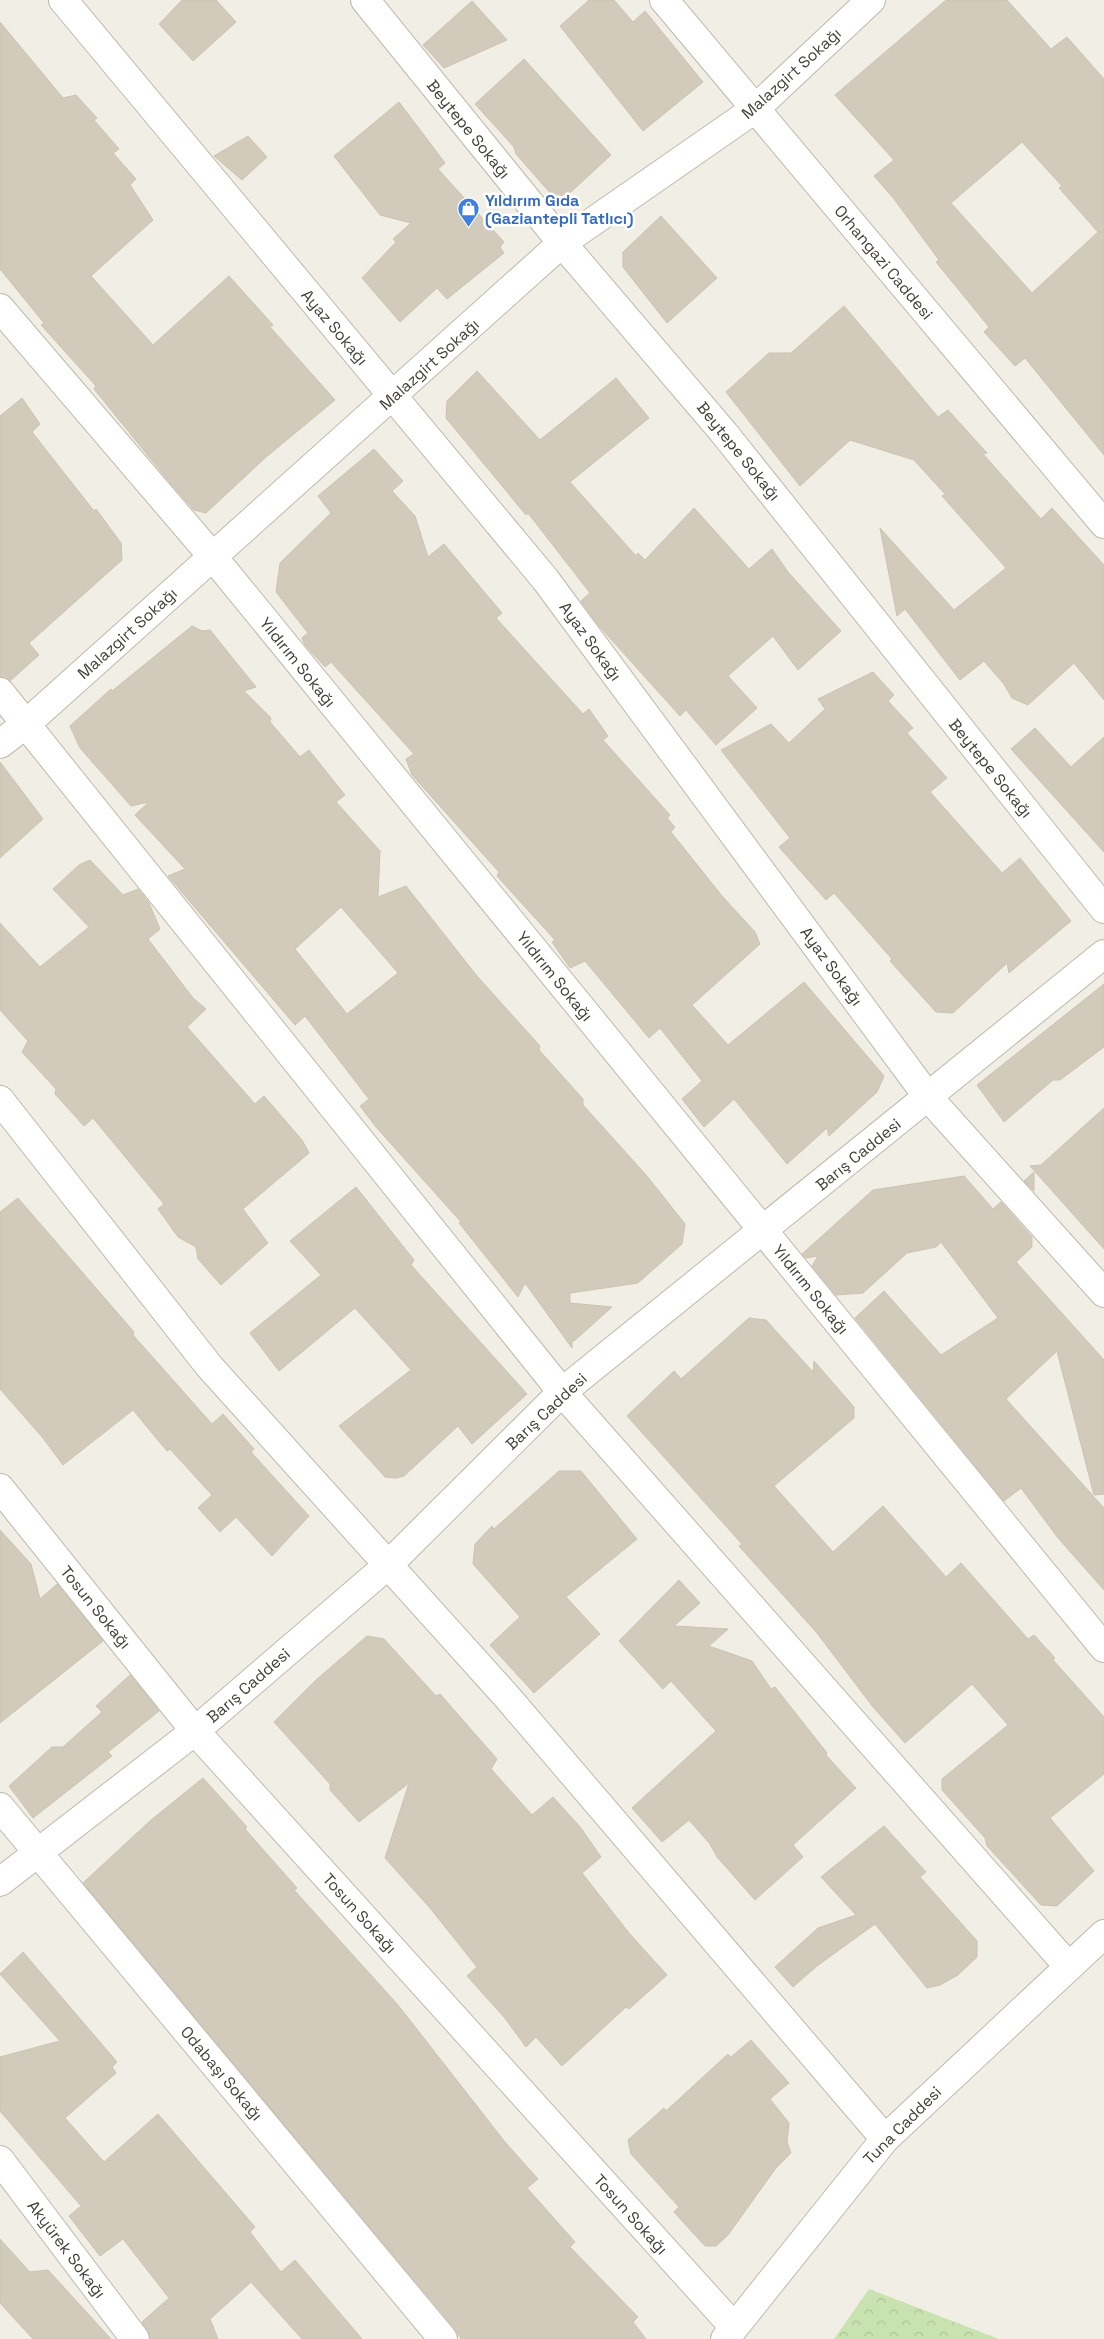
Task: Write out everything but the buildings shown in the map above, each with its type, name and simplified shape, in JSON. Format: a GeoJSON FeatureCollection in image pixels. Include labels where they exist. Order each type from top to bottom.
{"type":"FeatureCollection","features":[{"type":"Feature","properties":{"kind":"street","name":"Ayaz Sokağı"},"geometry":{"type":"LineString","coordinates":[[63,0],[545,579],[928,1097],[1104,1293]]}},
{"type":"Feature","properties":{"kind":"street","name":"Beytepe Sokağı"},"geometry":{"type":"LineString","coordinates":[[365,0],[562,243],[724,433],[1104,909]]}},
{"type":"Feature","properties":{"kind":"street","name":"Orhangazi Caddesi"},"geometry":{"type":"LineString","coordinates":[[664,0],[1104,524]]}},
{"type":"Feature","properties":{"kind":"street","name":"Malazgirt Sokağı"},"geometry":{"type":"LineString","coordinates":[[0,744],[26,724],[394,396],[562,243],[755,108],[871,0]]}},
{"type":"Feature","properties":{"kind":"street","name":"Yıldırım Sokağı"},"geometry":{"type":"LineString","coordinates":[[0,308],[213,557],[1104,1648]]}},
{"type":"Feature","properties":{"kind":"street"},"geometry":{"type":"LineString","coordinates":[[0,692],[562,1392],[1070,1967]]}},
{"type":"Feature","properties":{"kind":"street","name":"Barış Caddesi"},"geometry":{"type":"LineString","coordinates":[[0,1882],[195,1731],[388,1565],[562,1392],[764,1231],[1104,954]]}},
{"type":"Feature","properties":{"kind":"street"},"geometry":{"type":"LineString","coordinates":[[0,1100],[209,1366],[508,1698],[885,2139]]}},
{"type":"Feature","properties":{"kind":"street","name":"Tosun Sokağı"},"geometry":{"type":"LineString","coordinates":[[0,1488],[195,1731],[729,2333]]}},
{"type":"Feature","properties":{"kind":"street","name":"Odabaşı Sokağı"},"geometry":{"type":"LineString","coordinates":[[0,1807],[443,2339]]}},
{"type":"Feature","properties":{"kind":"street","name":"Tuna Caddesi"},"geometry":{"type":"LineString","coordinates":[[729,2333],[885,2139],[1104,1934]]}},
{"type":"Feature","properties":{"kind":"street","name":"Akyürek Sokağı"},"geometry":{"type":"LineString","coordinates":[[0,2160],[135,2339]]}},
{"type":"Feature","properties":{"kind":"green space"},"geometry":{"type":"Polygon","coordinates":[[[869,2289],[999,2339],[834,2339],[869,2289]]]}},
{"type":"Feature","properties":{"kind":"place","name":"Yıldırım Gıda (Gaziantepli Tatlıcı)"},"geometry":{"type":"Point","coordinates":[469,228]}}]}
